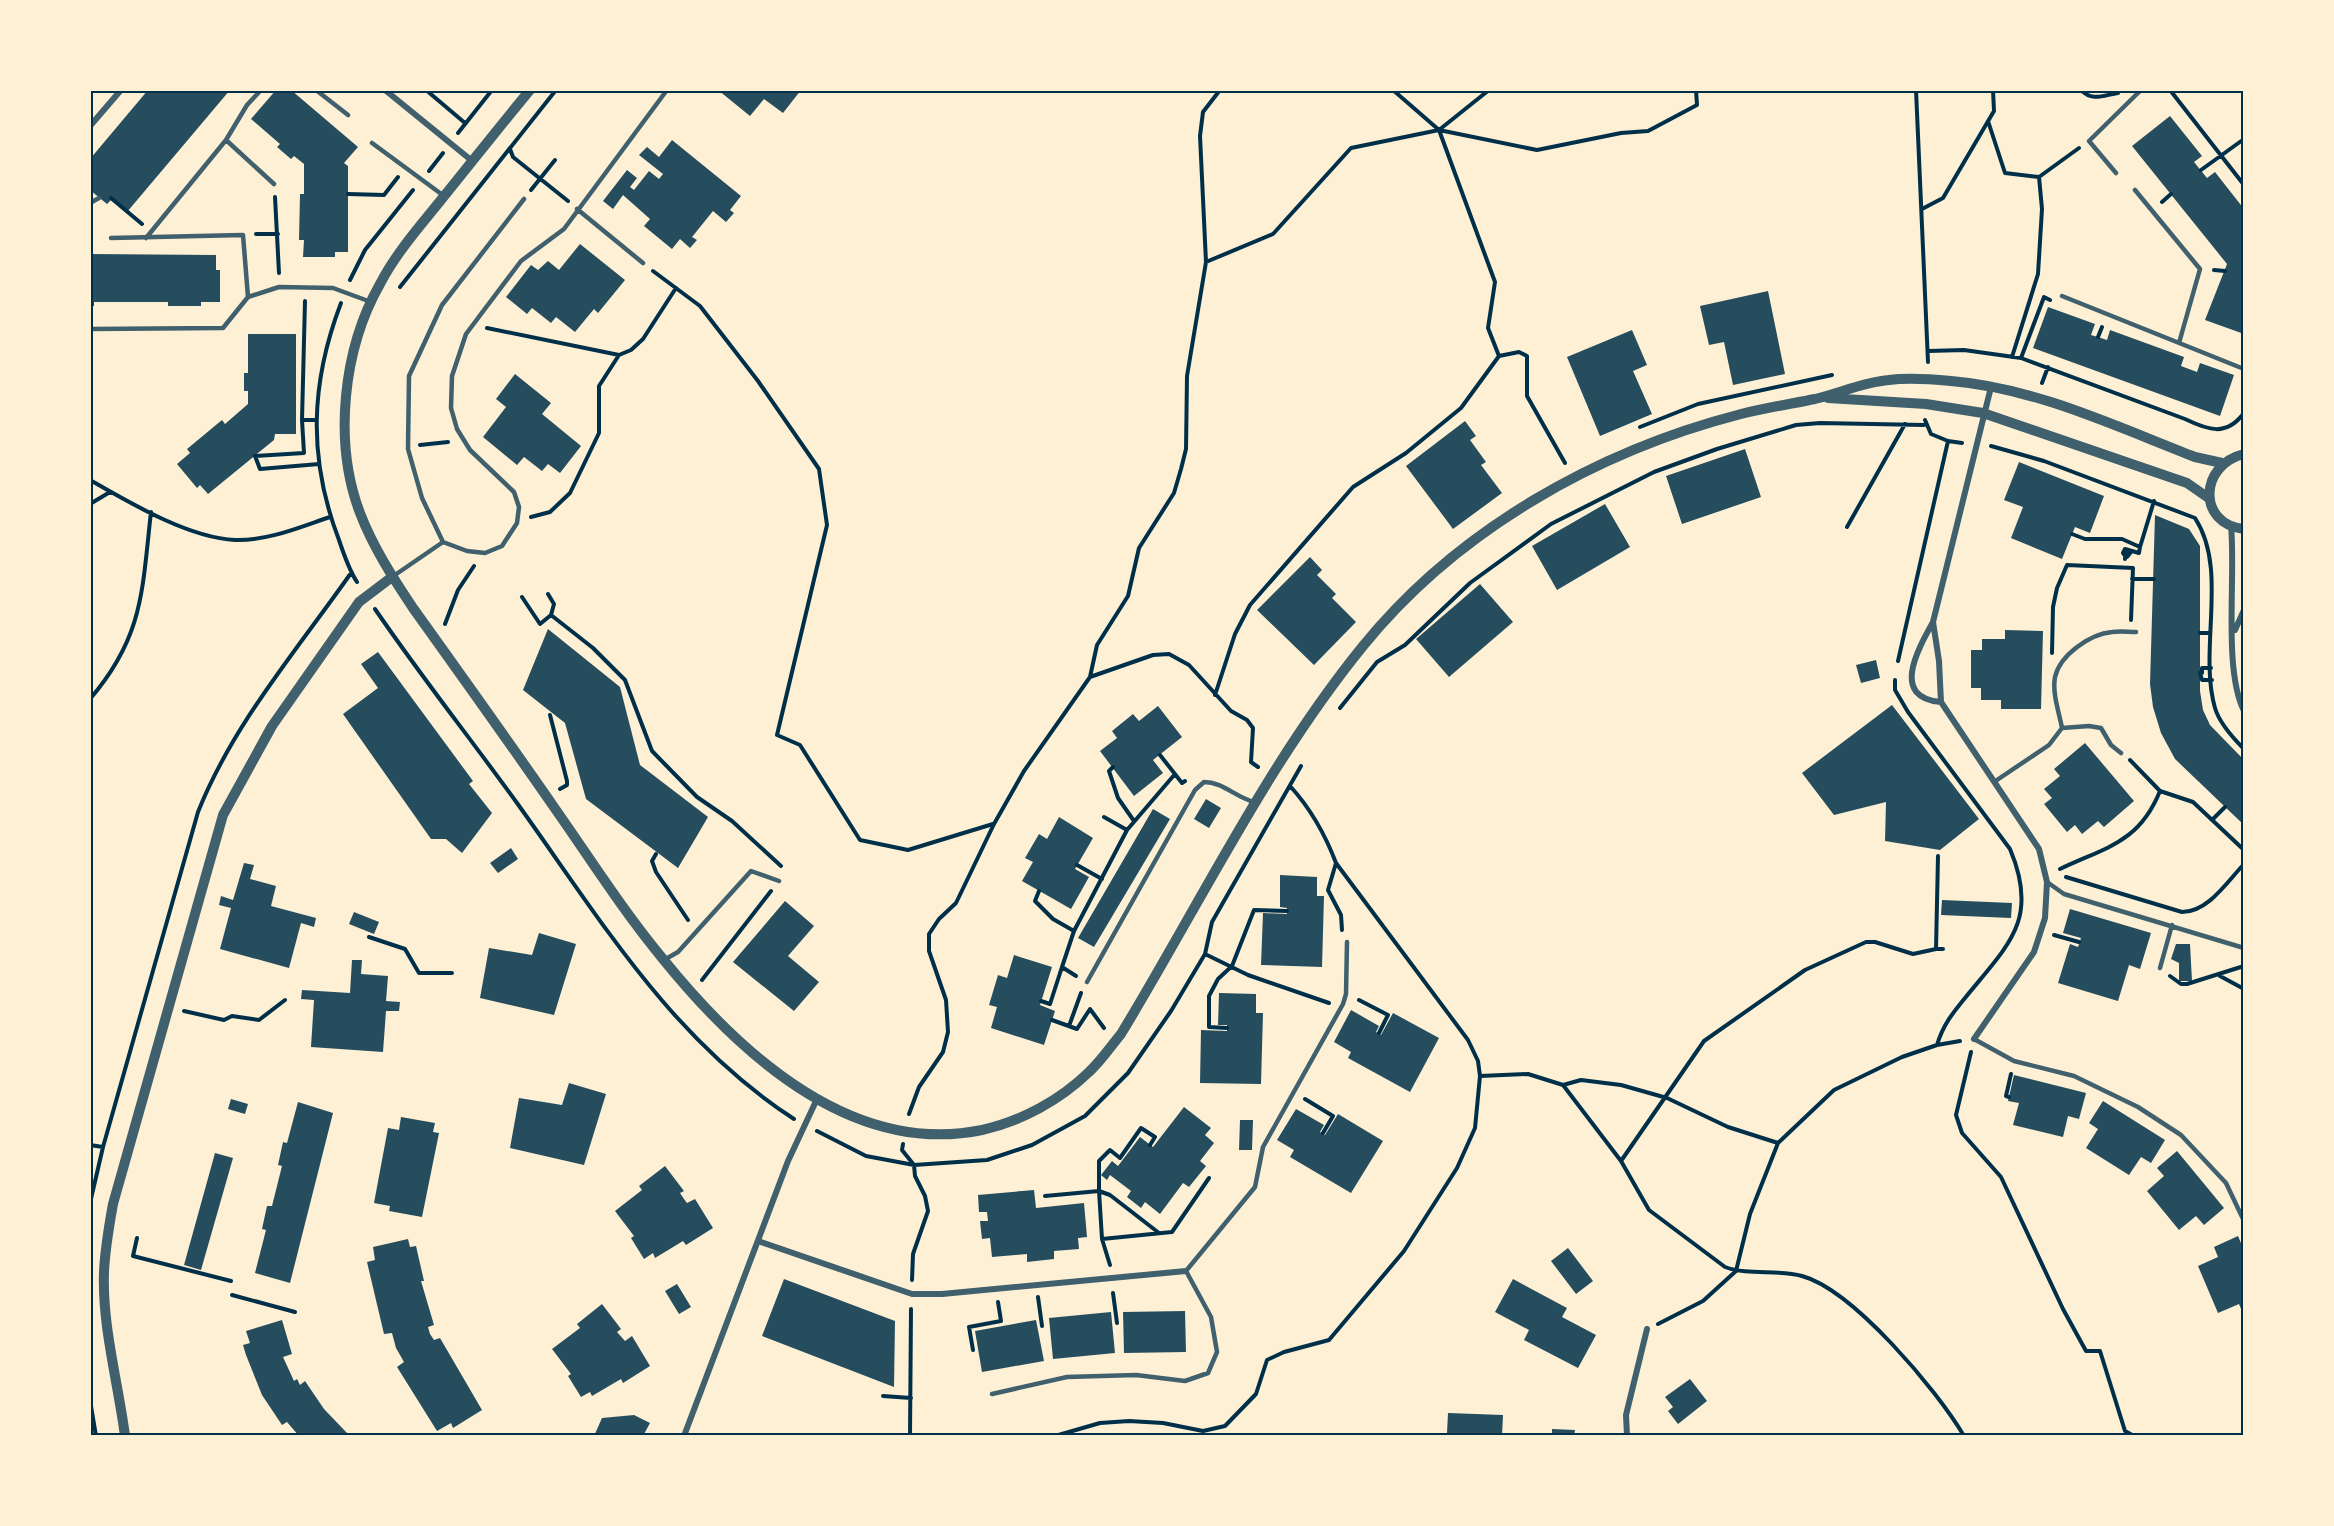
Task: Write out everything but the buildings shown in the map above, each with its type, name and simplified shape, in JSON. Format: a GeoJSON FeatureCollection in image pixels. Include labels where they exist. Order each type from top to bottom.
{"type":"FeatureCollection","features":[{"type":"Feature","properties":{"kind":"street"},"geometry":{"type":"LineString","coordinates":[[90,126],[121,90]]}},
{"type":"Feature","properties":{"kind":"street"},"geometry":{"type":"LineString","coordinates":[[385,90],[471,160]]}},
{"type":"Feature","properties":{"kind":"street"},"geometry":{"type":"LineString","coordinates":[[530,90],[471,160],[408,241],[379,284],[371,302],[359,333],[346,400],[346,444],[359,510],[392,577],[633,920],[664,960],[744,1045],[786,1079],[817,1099],[876,1126],[918,1135],[941,1136],[1000,1126],[1025,1117],[1060,1095],[1090,1072],[1121,1034],[1311,714],[1364,644],[1411,594],[1470,543],[1528,503],[1594,468],[1672,436],[1740,414],[1819,398],[1888,380],[1956,381],[2036,397],[2195,457],[2222,463]]}},
{"type":"Feature","properties":{"kind":"street"},"geometry":{"type":"LineString","coordinates":[[1941,702],[1928,701],[1917,694],[1912,684],[1917,649],[1933,622],[1975,444],[1991,387]]}},
{"type":"Feature","properties":{"kind":"street"},"geometry":{"type":"LineString","coordinates":[[1819,398],[1926,404],[1983,414],[2187,483],[2210,499]]}},
{"type":"Feature","properties":{"kind":"street"},"geometry":{"type":"LineString","coordinates":[[2244,454],[2222,463],[2211,479],[2210,499],[2217,515],[2231,526],[2244,529]]}},
{"type":"Feature","properties":{"kind":"street"},"geometry":{"type":"LineString","coordinates":[[2231,526],[2233,669],[2237,697],[2244,711]]}},
{"type":"Feature","properties":{"kind":"street"},"geometry":{"type":"LineString","coordinates":[[125,1436],[109,1328],[104,1274],[108,1232],[120,1181],[224,815],[272,726],[359,602],[392,577]]}},
{"type":"Feature","properties":{"kind":"street"},"geometry":{"type":"LineString","coordinates":[[2234,634],[2244,610]]}},
{"type":"Feature","properties":{"kind":"street"},"geometry":{"type":"LineString","coordinates":[[1933,622],[1939,661],[1941,702],[2039,849],[2047,882],[2045,918],[2034,952],[1974,1039]]}},
{"type":"Feature","properties":{"kind":"street"},"geometry":{"type":"LineString","coordinates":[[684,1436],[788,1161],[817,1099]]}},
{"type":"Feature","properties":{"kind":"street"},"geometry":{"type":"LineString","coordinates":[[758,1241],[912,1293],[996,1289],[1186,1271]]}},
{"type":"Feature","properties":{"kind":"street"},"geometry":{"type":"LineString","coordinates":[[1627,1436],[1626,1415],[1647,1329]]}},
{"type":"Feature","properties":{"kind":"lane"},"geometry":{"type":"LineString","coordinates":[[146,238],[226,140],[261,90]]}},
{"type":"Feature","properties":{"kind":"lane"},"geometry":{"type":"LineString","coordinates":[[316,90],[348,115]]}},
{"type":"Feature","properties":{"kind":"lane"},"geometry":{"type":"LineString","coordinates":[[524,199],[442,305],[409,376],[408,448],[422,498],[443,542],[467,551],[482,553],[502,546],[517,523],[519,507],[514,492],[470,450],[457,429],[451,408],[452,376],[466,334],[521,261],[564,230],[577,209],[667,90]]}},
{"type":"Feature","properties":{"kind":"lane"},"geometry":{"type":"LineString","coordinates":[[2116,174],[2089,141],[2136,98],[2141,90]]}},
{"type":"Feature","properties":{"kind":"lane"},"geometry":{"type":"LineString","coordinates":[[226,140],[274,184]]}},
{"type":"Feature","properties":{"kind":"lane"},"geometry":{"type":"LineString","coordinates":[[372,143],[444,196]]}},
{"type":"Feature","properties":{"kind":"lane"},"geometry":{"type":"LineString","coordinates":[[2135,190],[2200,269],[2179,343]]}},
{"type":"Feature","properties":{"kind":"lane"},"geometry":{"type":"LineString","coordinates":[[90,203],[99,198]]}},
{"type":"Feature","properties":{"kind":"lane"},"geometry":{"type":"LineString","coordinates":[[577,209],[643,263]]}},
{"type":"Feature","properties":{"kind":"lane"},"geometry":{"type":"LineString","coordinates":[[111,238],[243,235],[248,297]]}},
{"type":"Feature","properties":{"kind":"lane"},"geometry":{"type":"LineString","coordinates":[[90,329],[224,328],[248,297],[279,287],[333,288],[371,302]]}},
{"type":"Feature","properties":{"kind":"lane"},"geometry":{"type":"LineString","coordinates":[[2062,296],[2244,369]]}},
{"type":"Feature","properties":{"kind":"lane"},"geometry":{"type":"LineString","coordinates":[[392,577],[443,542]]}},
{"type":"Feature","properties":{"kind":"lane"},"geometry":{"type":"LineString","coordinates":[[2062,728],[2055,693],[2055,676],[2064,659],[2077,647],[2110,632],[2133,632]]}},
{"type":"Feature","properties":{"kind":"lane"},"geometry":{"type":"LineString","coordinates":[[1994,782],[2049,745],[2062,728],[2089,726],[2101,728],[2111,745],[2121,753]]}},
{"type":"Feature","properties":{"kind":"lane"},"geometry":{"type":"LineString","coordinates":[[1087,982],[1195,790],[1204,782],[1217,782],[1242,798],[1257,802]]}},
{"type":"Feature","properties":{"kind":"lane"},"geometry":{"type":"LineString","coordinates":[[664,960],[678,952],[751,872],[779,881]]}},
{"type":"Feature","properties":{"kind":"lane"},"geometry":{"type":"LineString","coordinates":[[2047,882],[2064,894],[2244,948]]}},
{"type":"Feature","properties":{"kind":"lane"},"geometry":{"type":"LineString","coordinates":[[2160,968],[2172,925]]}},
{"type":"Feature","properties":{"kind":"lane"},"geometry":{"type":"LineString","coordinates":[[992,1394],[1067,1377],[1136,1375],[1185,1381],[1208,1373],[1217,1352],[1210,1317],[1186,1271],[1255,1187],[1263,1147],[1343,1004],[1346,994],[1347,942]]}},
{"type":"Feature","properties":{"kind":"lane"},"geometry":{"type":"LineString","coordinates":[[1974,1039],[2014,1061],[2074,1076],[2138,1107],[2181,1136],[2226,1183],[2244,1221]]}},
{"type":"Feature","properties":{"kind":"path"},"geometry":{"type":"LineString","coordinates":[[426,90],[465,123]]}},
{"type":"Feature","properties":{"kind":"path"},"geometry":{"type":"LineString","coordinates":[[396,293],[556,90]]}},
{"type":"Feature","properties":{"kind":"path"},"geometry":{"type":"LineString","coordinates":[[908,1119],[919,1087],[943,1052],[948,1032],[946,1000],[929,951],[929,934],[939,919],[956,903],[994,824],[1024,771],[1090,677],[1097,645],[1128,596],[1139,548],[1174,494],[1182,470],[1186,449],[1187,376],[1206,262],[1200,136],[1203,112],[1220,90]]}},
{"type":"Feature","properties":{"kind":"path"},"geometry":{"type":"LineString","coordinates":[[1392,90],[1439,130],[1495,282],[1488,328],[1499,356]]}},
{"type":"Feature","properties":{"kind":"path"},"geometry":{"type":"LineString","coordinates":[[1439,130],[1489,90]]}},
{"type":"Feature","properties":{"kind":"path"},"geometry":{"type":"LineString","coordinates":[[1206,262],[1273,234],[1351,148],[1439,130],[1537,150],[1621,133],[1648,130],[1697,105],[1696,90]]}},
{"type":"Feature","properties":{"kind":"path"},"geometry":{"type":"LineString","coordinates":[[1916,90],[1928,364]]}},
{"type":"Feature","properties":{"kind":"path"},"geometry":{"type":"LineString","coordinates":[[1923,209],[1942,198],[1988,122],[1994,111],[1993,90]]}},
{"type":"Feature","properties":{"kind":"path"},"geometry":{"type":"LineString","coordinates":[[2081,90],[2085,95],[2100,98],[2116,93],[2136,98]]}},
{"type":"Feature","properties":{"kind":"path"},"geometry":{"type":"LineString","coordinates":[[2170,90],[2244,184]]}},
{"type":"Feature","properties":{"kind":"path"},"geometry":{"type":"LineString","coordinates":[[1988,122],[2005,173],[2039,177],[2089,141]]}},
{"type":"Feature","properties":{"kind":"path"},"geometry":{"type":"LineString","coordinates":[[2201,170],[2220,154],[2244,139]]}},
{"type":"Feature","properties":{"kind":"path"},"geometry":{"type":"LineString","coordinates":[[510,148],[513,157],[568,201]]}},
{"type":"Feature","properties":{"kind":"path"},"geometry":{"type":"LineString","coordinates":[[524,199],[555,160]]}},
{"type":"Feature","properties":{"kind":"path"},"geometry":{"type":"LineString","coordinates":[[348,194],[384,195],[405,169]]}},
{"type":"Feature","properties":{"kind":"path"},"geometry":{"type":"LineString","coordinates":[[2012,357],[2038,274],[2042,209],[2039,177]]}},
{"type":"Feature","properties":{"kind":"path"},"geometry":{"type":"LineString","coordinates":[[274,184],[279,287]]}},
{"type":"Feature","properties":{"kind":"path"},"geometry":{"type":"LineString","coordinates":[[243,235],[278,234]]}},
{"type":"Feature","properties":{"kind":"path"},"geometry":{"type":"LineString","coordinates":[[643,263],[700,306],[758,381],[819,469],[827,525],[777,735],[800,745],[860,840],[908,850],[994,824]]}},
{"type":"Feature","properties":{"kind":"path"},"geometry":{"type":"LineString","coordinates":[[306,288],[302,394],[304,453],[255,456],[260,469],[318,464]]}},
{"type":"Feature","properties":{"kind":"path"},"geometry":{"type":"LineString","coordinates":[[473,325],[619,355],[631,350],[643,339],[676,288]]}},
{"type":"Feature","properties":{"kind":"path"},"geometry":{"type":"LineString","coordinates":[[2021,358],[2044,297],[2059,304],[2062,296]]}},
{"type":"Feature","properties":{"kind":"path"},"geometry":{"type":"LineString","coordinates":[[1928,351],[1964,350],[2021,358],[2186,419],[2207,430],[2227,428],[2244,415]]}},
{"type":"Feature","properties":{"kind":"path"},"geometry":{"type":"LineString","coordinates":[[1215,696],[1235,634],[1250,605],[1353,487],[1406,453],[1461,408],[1499,356],[1519,352],[1527,356],[1527,396],[1565,463]]}},
{"type":"Feature","properties":{"kind":"path"},"geometry":{"type":"LineString","coordinates":[[537,516],[550,512],[570,494],[599,433],[599,386],[619,355]]}},
{"type":"Feature","properties":{"kind":"path"},"geometry":{"type":"LineString","coordinates":[[296,393],[302,394]]}},
{"type":"Feature","properties":{"kind":"path"},"geometry":{"type":"LineString","coordinates":[[302,420],[316,420]]}},
{"type":"Feature","properties":{"kind":"path"},"geometry":{"type":"LineString","coordinates":[[1334,716],[1377,662],[1405,645],[1470,583],[1551,524],[1597,500],[1654,472],[1717,449],[1796,425],[1820,423],[1924,424]]}},
{"type":"Feature","properties":{"kind":"path"},"geometry":{"type":"LineString","coordinates":[[1847,527],[1906,424]]}},
{"type":"Feature","properties":{"kind":"path"},"geometry":{"type":"LineString","coordinates":[[419,445],[452,441]]}},
{"type":"Feature","properties":{"kind":"path"},"geometry":{"type":"LineString","coordinates":[[1948,441],[2015,451],[2195,518],[2205,533],[2209,549],[2209,633],[2215,709],[2235,740],[2244,749]]}},
{"type":"Feature","properties":{"kind":"path"},"geometry":{"type":"LineString","coordinates":[[90,480],[187,529],[235,540],[280,534],[330,517]]}},
{"type":"Feature","properties":{"kind":"path"},"geometry":{"type":"LineString","coordinates":[[90,504],[110,492]]}},
{"type":"Feature","properties":{"kind":"path"},"geometry":{"type":"LineString","coordinates":[[2125,559],[2126,553],[2129,550],[2131,552],[2127,557],[2123,553],[2127,549],[2139,553],[2154,501]]}},
{"type":"Feature","properties":{"kind":"path"},"geometry":{"type":"LineString","coordinates":[[90,699],[125,651],[137,620],[151,512]]}},
{"type":"Feature","properties":{"kind":"path"},"geometry":{"type":"LineString","coordinates":[[2072,534],[2085,539],[2122,539],[2140,547]]}},
{"type":"Feature","properties":{"kind":"path"},"geometry":{"type":"LineString","coordinates":[[444,627],[458,590],[482,553]]}},
{"type":"Feature","properties":{"kind":"path"},"geometry":{"type":"LineString","coordinates":[[2052,659],[2053,607],[2057,588],[2067,565],[2133,568],[2133,632]]}},
{"type":"Feature","properties":{"kind":"path"},"geometry":{"type":"LineString","coordinates":[[2132,579],[2154,579]]}},
{"type":"Feature","properties":{"kind":"path"},"geometry":{"type":"LineString","coordinates":[[522,597],[540,624],[551,615],[554,604],[548,594]]}},
{"type":"Feature","properties":{"kind":"path"},"geometry":{"type":"LineString","coordinates":[[379,615],[620,949],[683,1026],[751,1089],[805,1126],[820,1132]]}},
{"type":"Feature","properties":{"kind":"path"},"geometry":{"type":"LineString","coordinates":[[551,615],[594,648],[626,680],[652,751],[697,797],[732,821],[777,860],[782,872],[779,881],[702,980]]}},
{"type":"Feature","properties":{"kind":"path"},"geometry":{"type":"LineString","coordinates":[[2200,633],[2209,633]]}},
{"type":"Feature","properties":{"kind":"path"},"geometry":{"type":"LineString","coordinates":[[1090,677],[1153,655],[1169,654],[1189,665],[1215,696],[1231,711],[1247,720],[1253,728],[1251,762],[1259,769]]}},
{"type":"Feature","properties":{"kind":"path"},"geometry":{"type":"LineString","coordinates":[[2211,668],[2202,668],[2201,673],[2202,680],[2212,680]]}},
{"type":"Feature","properties":{"kind":"path"},"geometry":{"type":"LineString","coordinates":[[550,715],[567,781],[567,785],[560,790]]}},
{"type":"Feature","properties":{"kind":"path"},"geometry":{"type":"LineString","coordinates":[[2121,753],[2160,791],[2193,802],[2244,850]]}},
{"type":"Feature","properties":{"kind":"path"},"geometry":{"type":"LineString","coordinates":[[1160,755],[1182,783]]}},
{"type":"Feature","properties":{"kind":"path"},"geometry":{"type":"LineString","coordinates":[[1113,767],[1109,771],[1118,798],[1134,821]]}},
{"type":"Feature","properties":{"kind":"path"},"geometry":{"type":"LineString","coordinates":[[1041,1001],[1050,1004],[1074,931],[1127,830],[1175,774]]}},
{"type":"Feature","properties":{"kind":"path"},"geometry":{"type":"LineString","coordinates":[[1055,1436],[1100,1423],[1129,1421],[1163,1423],[1203,1431],[1226,1426],[1256,1394],[1267,1360],[1284,1352],[1329,1340],[1404,1251],[1457,1168],[1475,1128],[1480,1076],[1478,1061],[1468,1041],[1336,863],[1327,839],[1304,801],[1290,786]]}},
{"type":"Feature","properties":{"kind":"path"},"geometry":{"type":"LineString","coordinates":[[2060,869],[2107,850],[2127,838],[2142,825],[2160,791]]}},
{"type":"Feature","properties":{"kind":"path"},"geometry":{"type":"LineString","coordinates":[[2212,820],[2224,807]]}},
{"type":"Feature","properties":{"kind":"path"},"geometry":{"type":"LineString","coordinates":[[1104,817],[1127,830]]}},
{"type":"Feature","properties":{"kind":"path"},"geometry":{"type":"LineString","coordinates":[[656,854],[652,861],[656,872],[696,932]]}},
{"type":"Feature","properties":{"kind":"path"},"geometry":{"type":"LineString","coordinates":[[1936,949],[1938,856]]}},
{"type":"Feature","properties":{"kind":"path"},"geometry":{"type":"LineString","coordinates":[[1336,863],[1328,890],[1341,915],[1343,940],[1347,942]]}},
{"type":"Feature","properties":{"kind":"path"},"geometry":{"type":"LineString","coordinates":[[2061,875],[2181,912],[2192,912],[2202,908],[2244,864]]}},
{"type":"Feature","properties":{"kind":"path"},"geometry":{"type":"LineString","coordinates":[[1077,865],[1102,879]]}},
{"type":"Feature","properties":{"kind":"path"},"geometry":{"type":"LineString","coordinates":[[1040,891],[1035,901],[1053,919],[1074,931]]}},
{"type":"Feature","properties":{"kind":"path"},"geometry":{"type":"LineString","coordinates":[[1227,1028],[1209,1028],[1209,996],[1218,979],[1232,966],[1254,910],[1287,911]]}},
{"type":"Feature","properties":{"kind":"path"},"geometry":{"type":"LineString","coordinates":[[2054,935],[2079,942]]}},
{"type":"Feature","properties":{"kind":"path"},"geometry":{"type":"LineString","coordinates":[[369,937],[405,949],[419,973],[452,973]]}},
{"type":"Feature","properties":{"kind":"path"},"geometry":{"type":"LineString","coordinates":[[1621,1161],[1667,1098],[1690,1058],[1704,1041],[1805,970],[1866,942],[1875,942],[1913,954],[1936,949],[1943,950]]}},
{"type":"Feature","properties":{"kind":"path"},"geometry":{"type":"LineString","coordinates":[[1205,954],[1248,975],[1322,1003],[1343,1004]]}},
{"type":"Feature","properties":{"kind":"path"},"geometry":{"type":"LineString","coordinates":[[2160,968],[2181,984],[2219,976],[2244,966]]}},
{"type":"Feature","properties":{"kind":"path"},"geometry":{"type":"LineString","coordinates":[[1062,967],[1087,982]]}},
{"type":"Feature","properties":{"kind":"path"},"geometry":{"type":"LineString","coordinates":[[2219,976],[2244,989]]}},
{"type":"Feature","properties":{"kind":"path"},"geometry":{"type":"LineString","coordinates":[[1346,994],[1388,1015],[1379,1033]]}},
{"type":"Feature","properties":{"kind":"path"},"geometry":{"type":"LineString","coordinates":[[1069,1026],[1080,996]]}},
{"type":"Feature","properties":{"kind":"path"},"geometry":{"type":"LineString","coordinates":[[177,1009],[224,1020],[232,1016],[259,1020],[285,1000]]}},
{"type":"Feature","properties":{"kind":"path"},"geometry":{"type":"LineString","coordinates":[[1052,1020],[1077,1029],[1090,1009],[1106,1030]]}},
{"type":"Feature","properties":{"kind":"path"},"geometry":{"type":"LineString","coordinates":[[1647,1329],[1703,1301],[1736,1271],[1750,1214],[1778,1143],[1833,1090],[1902,1057],[1937,1045],[1974,1039],[1956,1115],[1962,1133],[2001,1177],[2062,1309],[2086,1351],[2100,1351],[2125,1431],[2134,1436]]}},
{"type":"Feature","properties":{"kind":"path"},"geometry":{"type":"LineString","coordinates":[[2009,1097],[2006,1096],[2014,1061]]}},
{"type":"Feature","properties":{"kind":"path"},"geometry":{"type":"LineString","coordinates":[[1480,1076],[1528,1074],[1563,1085],[1581,1080],[1621,1085],[1667,1098],[1728,1127],[1778,1143]]}},
{"type":"Feature","properties":{"kind":"path"},"geometry":{"type":"LineString","coordinates":[[1563,1085],[1621,1161],[1649,1210],[1725,1267],[1736,1271],[1802,1276],[1832,1290],[1899,1350],[1953,1417],[1964,1436]]}},
{"type":"Feature","properties":{"kind":"path"},"geometry":{"type":"LineString","coordinates":[[1294,1092],[1333,1116],[1323,1133]]}},
{"type":"Feature","properties":{"kind":"path"},"geometry":{"type":"LineString","coordinates":[[1117,1323],[1111,1278],[1102,1239],[1099,1161],[1110,1150],[1120,1158],[1141,1128],[1155,1137],[1150,1144]]}},
{"type":"Feature","properties":{"kind":"path"},"geometry":{"type":"LineString","coordinates":[[90,1145],[103,1146]]}},
{"type":"Feature","properties":{"kind":"path"},"geometry":{"type":"LineString","coordinates":[[902,1150],[914,1165]]}},
{"type":"Feature","properties":{"kind":"path"},"geometry":{"type":"LineString","coordinates":[[1102,1239],[1172,1232],[1209,1178]]}},
{"type":"Feature","properties":{"kind":"path"},"geometry":{"type":"LineString","coordinates":[[1045,1196],[1099,1191],[1110,1195],[1160,1233]]}},
{"type":"Feature","properties":{"kind":"path"},"geometry":{"type":"LineString","coordinates":[[137,1238],[133,1256],[231,1281]]}},
{"type":"Feature","properties":{"kind":"path"},"geometry":{"type":"LineString","coordinates":[[973,1350],[969,1327],[1001,1322],[996,1289]]}},
{"type":"Feature","properties":{"kind":"path"},"geometry":{"type":"LineString","coordinates":[[232,1296],[295,1312]]}},
{"type":"Feature","properties":{"kind":"path"},"geometry":{"type":"LineString","coordinates":[[883,1396],[911,1398]]}},
{"type":"Feature","properties":{"kind":"path"},"geometry":{"type":"LineString","coordinates":[[90,1400],[96,1436]]}}]}
